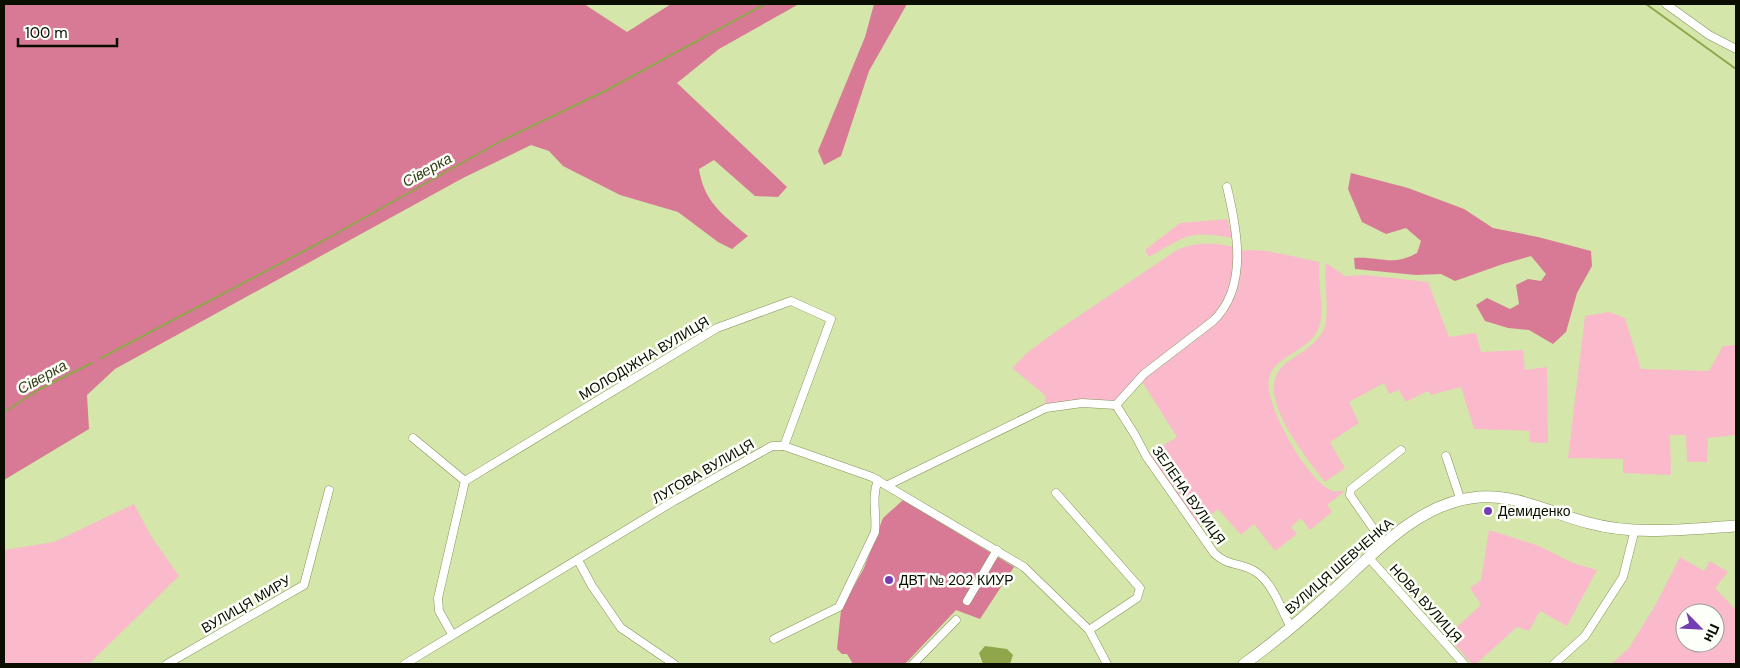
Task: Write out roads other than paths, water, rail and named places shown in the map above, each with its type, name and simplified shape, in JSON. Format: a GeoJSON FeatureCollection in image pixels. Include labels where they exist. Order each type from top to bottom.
{"type":"FeatureCollection","features":[{"type":"Feature","properties":{"kind":"street"},"geometry":{"type":"LineString","coordinates":[[1666,4],[1709,35],[1736,49]]}},
{"type":"Feature","properties":{"kind":"street"},"geometry":{"type":"LineString","coordinates":[[888,485],[1046,408],[1082,403],[1116,405],[1144,374],[1214,321],[1221,314],[1227,302],[1239,252],[1228,187]]}},
{"type":"Feature","properties":{"kind":"street","name":"МОЛОДІЖНА ВУЛИЦЯ"},"geometry":{"type":"LineString","coordinates":[[465,481],[716,328],[792,301],[831,319],[784,446]]}},
{"type":"Feature","properties":{"kind":"street","name":"ЗЕЛЕНА ВУЛИЦЯ"},"geometry":{"type":"LineString","coordinates":[[1116,405],[1135,434],[1146,456],[1214,554],[1223,562],[1256,571],[1263,578],[1291,628]]}},
{"type":"Feature","properties":{"kind":"street"},"geometry":{"type":"LineString","coordinates":[[413,438],[465,481],[438,598],[439,611],[452,634]]}},
{"type":"Feature","properties":{"kind":"street","name":"ЛУГОВА ВУЛИЦЯ"},"geometry":{"type":"LineString","coordinates":[[405,664],[674,501],[772,446],[784,446]]}},
{"type":"Feature","properties":{"kind":"street"},"geometry":{"type":"LineString","coordinates":[[784,446],[888,485],[1024,567],[1090,630],[1107,664]]}},
{"type":"Feature","properties":{"kind":"street"},"geometry":{"type":"LineString","coordinates":[[1384,544],[1350,495],[1351,489],[1401,450]]}},
{"type":"Feature","properties":{"kind":"street"},"geometry":{"type":"LineString","coordinates":[[1446,456],[1461,501]]}},
{"type":"Feature","properties":{"kind":"street"},"geometry":{"type":"LineString","coordinates":[[774,639],[839,607],[875,532],[874,492],[878,480]]}},
{"type":"Feature","properties":{"kind":"street","name":"ВУЛИЦЯ МИРУ"},"geometry":{"type":"LineString","coordinates":[[167,664],[304,585],[329,490]]}},
{"type":"Feature","properties":{"kind":"street"},"geometry":{"type":"LineString","coordinates":[[1056,493],[1140,588],[1137,598],[1090,630]]}},
{"type":"Feature","properties":{"kind":"street","name":"ВУЛИЦЯ ШЕВЧЕНКА"},"geometry":{"type":"LineString","coordinates":[[1244,664],[1291,628],[1384,544],[1413,522],[1434,509],[1461,501],[1477,497],[1510,499],[1589,523],[1635,529],[1736,526]]}},
{"type":"Feature","properties":{"kind":"street"},"geometry":{"type":"LineString","coordinates":[[1554,664],[1585,636],[1623,577],[1635,529]]}},
{"type":"Feature","properties":{"kind":"street"},"geometry":{"type":"LineString","coordinates":[[967,601],[997,550]]}},
{"type":"Feature","properties":{"kind":"street","name":"НОВА ВУЛИЦЯ"},"geometry":{"type":"LineString","coordinates":[[1369,558],[1464,664]]}},
{"type":"Feature","properties":{"kind":"street"},"geometry":{"type":"LineString","coordinates":[[578,560],[592,586],[621,628],[674,664]]}},
{"type":"Feature","properties":{"kind":"street"},"geometry":{"type":"LineString","coordinates":[[913,664],[956,620]]}},
{"type":"Feature","properties":{"kind":"waterway","name":"Сіверка"},"geometry":{"type":"LineString","coordinates":[[101,358],[323,241],[501,141],[605,91],[765,4]]}},
{"type":"Feature","properties":{"kind":"waterway","name":"Сіверка"},"geometry":{"type":"LineString","coordinates":[[1646,4],[1736,69]]}},
{"type":"Feature","properties":{"kind":"waterway","name":"Сіверка"},"geometry":{"type":"LineString","coordinates":[[4,412],[40,389],[92,363]]}},
{"type":"Feature","properties":{"kind":"place","name":"Демиденко"},"geometry":{"type":"Point","coordinates":[1488,511]}},
{"type":"Feature","properties":{"kind":"place","name":"ДВТ № 202 КИУР"},"geometry":{"type":"Point","coordinates":[889,580]}}]}
